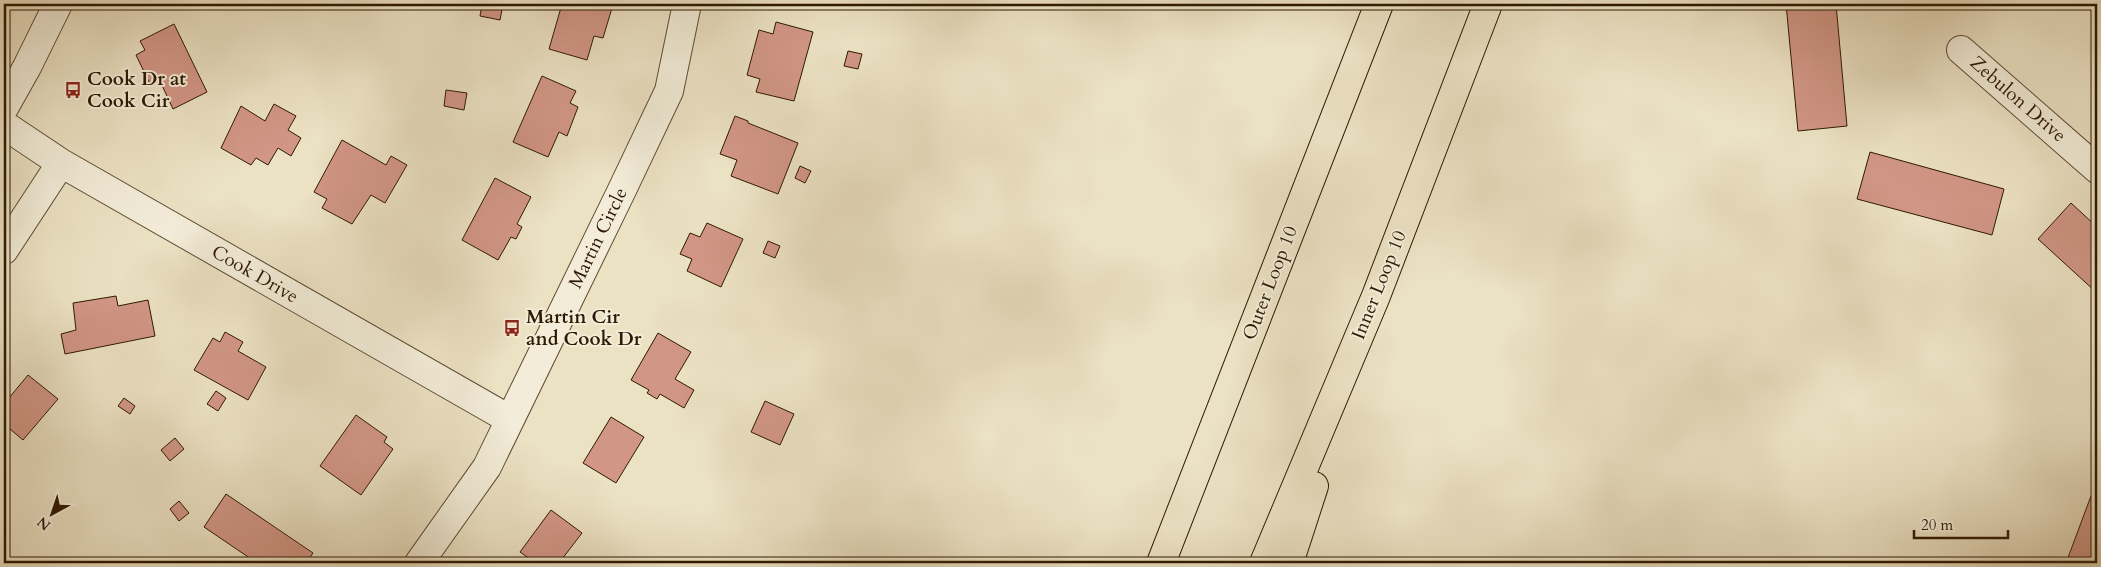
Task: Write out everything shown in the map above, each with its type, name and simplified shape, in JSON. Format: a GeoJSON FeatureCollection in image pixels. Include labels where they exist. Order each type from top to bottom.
{"type":"FeatureCollection","features":[{"type":"Feature","properties":{"kind":"highway","name":"Outer Loop 10"},"geometry":{"type":"LineString","coordinates":[[1162,559],[1379,4]]}},
{"type":"Feature","properties":{"kind":"highway","name":"Inner Loop 10"},"geometry":{"type":"LineString","coordinates":[[1264,563],[1376,296],[1488,4]]}},
{"type":"Feature","properties":{"kind":"highway"},"geometry":{"type":"LineString","coordinates":[[1288,563],[1376,296]]}},
{"type":"Feature","properties":{"kind":"street"},"geometry":{"type":"LineString","coordinates":[[4,108],[27,67],[58,4]]}},
{"type":"Feature","properties":{"kind":"street","name":"Martin Circle"},"geometry":{"type":"LineString","coordinates":[[419,563],[487,467],[669,91],[688,4]]}},
{"type":"Feature","properties":{"kind":"street","name":"Zebulon Drive"},"geometry":{"type":"LineString","coordinates":[[1960,50],[2097,169]]}},
{"type":"Feature","properties":{"kind":"street","name":"Cook Drive"},"geometry":{"type":"LineString","coordinates":[[4,125],[61,163],[509,419]]}},
{"type":"Feature","properties":{"kind":"street"},"geometry":{"type":"LineString","coordinates":[[4,250],[61,163]]}},
{"type":"Feature","properties":{"kind":"building"},"geometry":{"type":"Polygon","coordinates":[[[482,4],[503,4],[500,20],[480,16],[482,4]]]}},
{"type":"Feature","properties":{"kind":"building"},"geometry":{"type":"Polygon","coordinates":[[[562,4],[605,4],[604,6],[612,8],[603,38],[594,36],[587,60],[549,49],[562,4]]]}},
{"type":"Feature","properties":{"kind":"building"},"geometry":{"type":"Polygon","coordinates":[[[1786,4],[1836,4],[1847,126],[1798,131],[1786,4]]]}},
{"type":"Feature","properties":{"kind":"building"},"geometry":{"type":"Polygon","coordinates":[[[2090,4],[2097,4],[2097,27],[2090,4]]]}},
{"type":"Feature","properties":{"kind":"building"},"geometry":{"type":"Polygon","coordinates":[[[776,22],[813,32],[794,101],[756,92],[760,79],[747,75],[759,30],[773,34],[776,22]]]}},
{"type":"Feature","properties":{"kind":"building"},"geometry":{"type":"Polygon","coordinates":[[[174,24],[207,92],[173,109],[160,81],[151,86],[136,55],[145,50],[140,41],[174,24]]]}},
{"type":"Feature","properties":{"kind":"building"},"geometry":{"type":"Polygon","coordinates":[[[848,51],[862,54],[858,69],[844,66],[848,51]]]}},
{"type":"Feature","properties":{"kind":"building"},"geometry":{"type":"Polygon","coordinates":[[[542,76],[576,91],[570,103],[578,107],[567,136],[559,132],[548,157],[513,142],[542,76]]]}},
{"type":"Feature","properties":{"kind":"building"},"geometry":{"type":"Polygon","coordinates":[[[446,90],[467,93],[464,110],[444,106],[446,90]]]}},
{"type":"Feature","properties":{"kind":"building"},"geometry":{"type":"Polygon","coordinates":[[[274,104],[296,116],[288,130],[301,138],[291,156],[278,148],[268,165],[256,158],[251,165],[221,148],[241,106],[265,121],[274,104]]]}},
{"type":"Feature","properties":{"kind":"building"},"geometry":{"type":"Polygon","coordinates":[[[735,116],[798,143],[778,194],[731,176],[737,160],[720,154],[735,116]]]}},
{"type":"Feature","properties":{"kind":"building"},"geometry":{"type":"Polygon","coordinates":[[[342,140],[386,165],[391,156],[407,165],[385,203],[371,195],[352,224],[322,208],[327,199],[314,192],[342,140]]]}},
{"type":"Feature","properties":{"kind":"building"},"geometry":{"type":"Polygon","coordinates":[[[1870,152],[2004,189],[1992,235],[1857,199],[1870,152]]]}},
{"type":"Feature","properties":{"kind":"building"},"geometry":{"type":"Polygon","coordinates":[[[800,166],[811,171],[805,183],[795,178],[800,166]]]}},
{"type":"Feature","properties":{"kind":"building"},"geometry":{"type":"Polygon","coordinates":[[[495,178],[531,197],[517,224],[522,227],[516,239],[511,237],[498,260],[462,240],[495,178]]]}},
{"type":"Feature","properties":{"kind":"building"},"geometry":{"type":"Polygon","coordinates":[[[2071,203],[2097,227],[2097,293],[2038,239],[2071,203]]]}},
{"type":"Feature","properties":{"kind":"building"},"geometry":{"type":"Polygon","coordinates":[[[707,223],[743,239],[721,287],[687,271],[692,259],[680,254],[690,233],[700,237],[707,223]]]}},
{"type":"Feature","properties":{"kind":"building"},"geometry":{"type":"Polygon","coordinates":[[[768,241],[780,246],[775,258],[763,253],[768,241]]]}},
{"type":"Feature","properties":{"kind":"building"},"geometry":{"type":"Polygon","coordinates":[[[116,296],[118,306],[148,300],[155,336],[65,354],[61,334],[76,330],[73,303],[116,296]]]}},
{"type":"Feature","properties":{"kind":"building"},"geometry":{"type":"Polygon","coordinates":[[[225,332],[243,342],[238,351],[266,367],[248,400],[194,370],[213,338],[220,342],[225,332]]]}},
{"type":"Feature","properties":{"kind":"building"},"geometry":{"type":"Polygon","coordinates":[[[658,333],[691,352],[675,379],[694,390],[684,408],[660,394],[657,399],[647,393],[649,390],[631,380],[658,333]]]}},
{"type":"Feature","properties":{"kind":"building"},"geometry":{"type":"Polygon","coordinates":[[[28,375],[58,399],[23,440],[4,424],[4,404],[28,375]]]}},
{"type":"Feature","properties":{"kind":"building"},"geometry":{"type":"Polygon","coordinates":[[[216,391],[226,398],[218,411],[207,404],[216,391]]]}},
{"type":"Feature","properties":{"kind":"building"},"geometry":{"type":"Polygon","coordinates":[[[124,398],[135,406],[130,414],[118,406],[124,398]]]}},
{"type":"Feature","properties":{"kind":"building"},"geometry":{"type":"Polygon","coordinates":[[[765,401],[794,414],[780,445],[751,432],[765,401]]]}},
{"type":"Feature","properties":{"kind":"building"},"geometry":{"type":"Polygon","coordinates":[[[356,415],[387,437],[384,442],[393,449],[361,495],[320,466],[356,415]]]}},
{"type":"Feature","properties":{"kind":"building"},"geometry":{"type":"Polygon","coordinates":[[[611,417],[644,437],[616,483],[583,463],[611,417]]]}},
{"type":"Feature","properties":{"kind":"building"},"geometry":{"type":"Polygon","coordinates":[[[175,438],[184,449],[170,461],[161,450],[175,438]]]}},
{"type":"Feature","properties":{"kind":"building"},"geometry":{"type":"Polygon","coordinates":[[[226,494],[313,553],[306,563],[257,563],[204,527],[226,494]]]}},
{"type":"Feature","properties":{"kind":"building"},"geometry":{"type":"Polygon","coordinates":[[[2091,496],[2097,498],[2097,563],[2066,563],[2091,496]]]}},
{"type":"Feature","properties":{"kind":"building"},"geometry":{"type":"Polygon","coordinates":[[[179,501],[189,513],[179,521],[170,509],[179,501]]]}},
{"type":"Feature","properties":{"kind":"building"},"geometry":{"type":"Polygon","coordinates":[[[551,510],[582,533],[559,563],[536,563],[520,552],[551,510]]]}},
{"type":"Feature","properties":{"kind":"place","name":"Cook Dr at Cook Cir"},"geometry":{"type":"Point","coordinates":[73,90]}},
{"type":"Feature","properties":{"kind":"place","name":"Martin Cir and Cook Dr"},"geometry":{"type":"Point","coordinates":[512,328]}}]}
